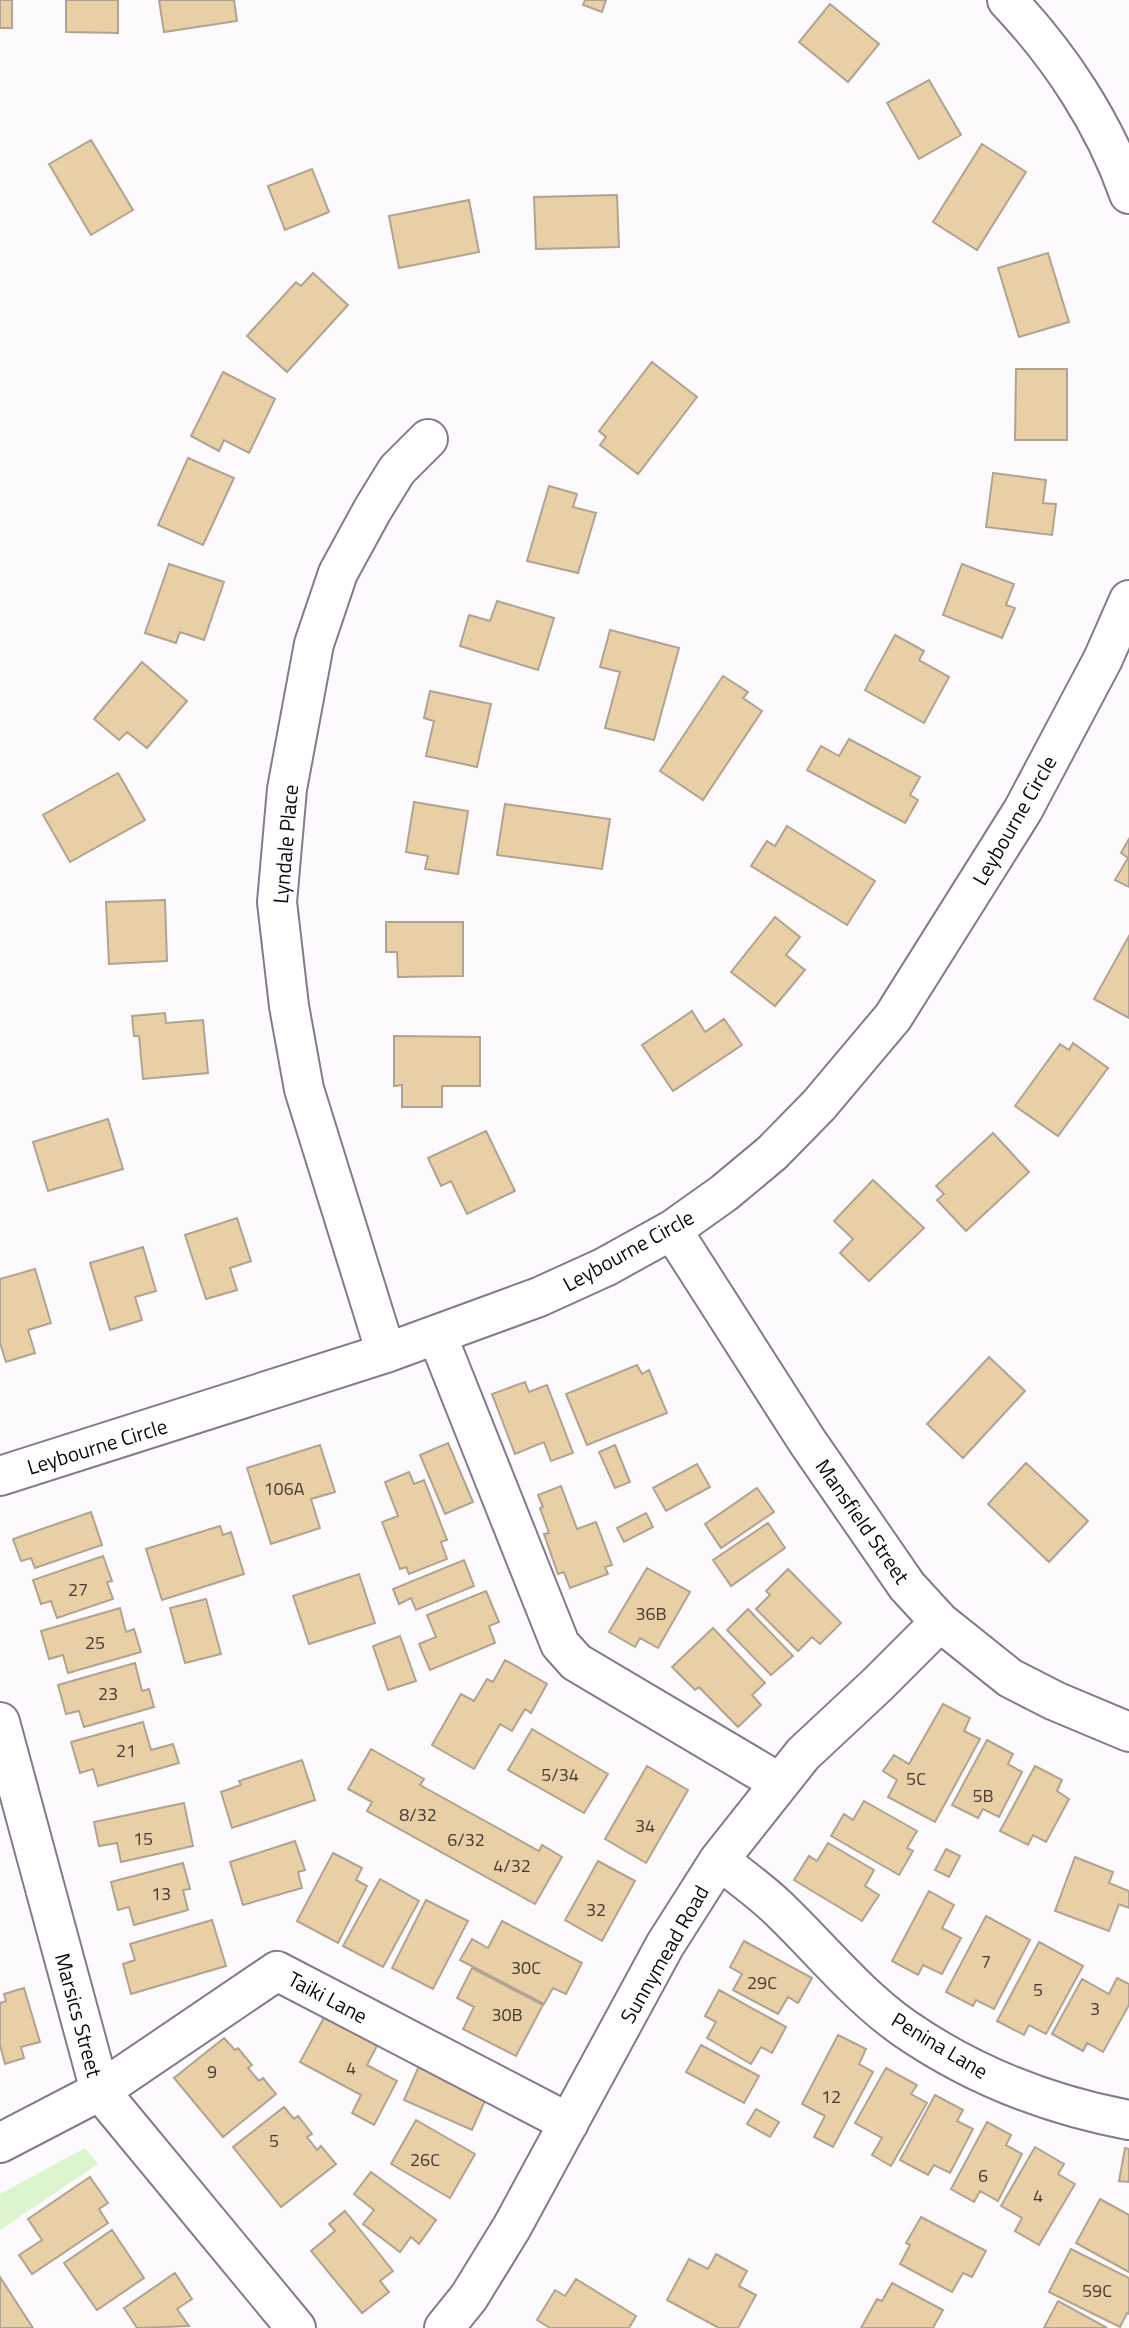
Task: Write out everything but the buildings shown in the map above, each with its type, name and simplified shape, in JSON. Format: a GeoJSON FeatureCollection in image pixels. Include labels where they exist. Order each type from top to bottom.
{"type":"FeatureCollection","features":[{"type":"Feature","properties":{"kind":"street"},"geometry":{"type":"LineString","coordinates":[[1007,0],[1060,64],[1091,113],[1120,167],[1129,194]]}},
{"type":"Feature","properties":{"kind":"street","name":"Lyndale Place"},"geometry":{"type":"LineString","coordinates":[[386,1353],[304,1089],[289,1006],[277,902],[287,789],[314,644],[338,573],[373,509],[397,470],[428,439]]}},
{"type":"Feature","properties":{"kind":"street","name":"Leybourne Circle"},"geometry":{"type":"LineString","coordinates":[[0,1476],[386,1353],[539,1297],[605,1267],[672,1230],[724,1193],[772,1153],[819,1105],[893,1017],[1023,810],[1103,659],[1129,600]]}},
{"type":"Feature","properties":{"kind":"street","name":"Mansfield Street"},"geometry":{"type":"LineString","coordinates":[[672,1230],[807,1441],[907,1586],[940,1622],[1010,1678],[1055,1701],[1129,1732]]}},
{"type":"Feature","properties":{"kind":"street"},"geometry":{"type":"LineString","coordinates":[[437,1335],[560,1644],[576,1662],[780,1783]]}},
{"type":"Feature","properties":{"kind":"street","name":"Sunnymead Road"},"geometry":{"type":"LineString","coordinates":[[444,2328],[469,2297],[512,2227],[665,1945],[719,1860],[803,1754],[940,1622]]}},
{"type":"Feature","properties":{"kind":"street","name":"Marsics Street"},"geometry":{"type":"LineString","coordinates":[[0,1723],[12,1810],[100,2091],[296,2328]]}},
{"type":"Feature","properties":{"kind":"street","name":"Penina Lane"},"geometry":{"type":"LineString","coordinates":[[719,1860],[775,1905],[861,1991],[904,2028],[960,2061],[1021,2091],[1086,2112],[1129,2120]]}},
{"type":"Feature","properties":{"kind":"street","name":"Taiki Lane"},"geometry":{"type":"LineString","coordinates":[[100,2091],[277,1971],[569,2123]]}},
{"type":"Feature","properties":{"kind":"street"},"geometry":{"type":"LineString","coordinates":[[0,2143],[100,2091]]}},
{"type":"Feature","properties":{"kind":"green space"},"geometry":{"type":"Polygon","coordinates":[[[85,2148],[98,2164],[0,2230],[0,2194],[85,2148]]]}}]}
